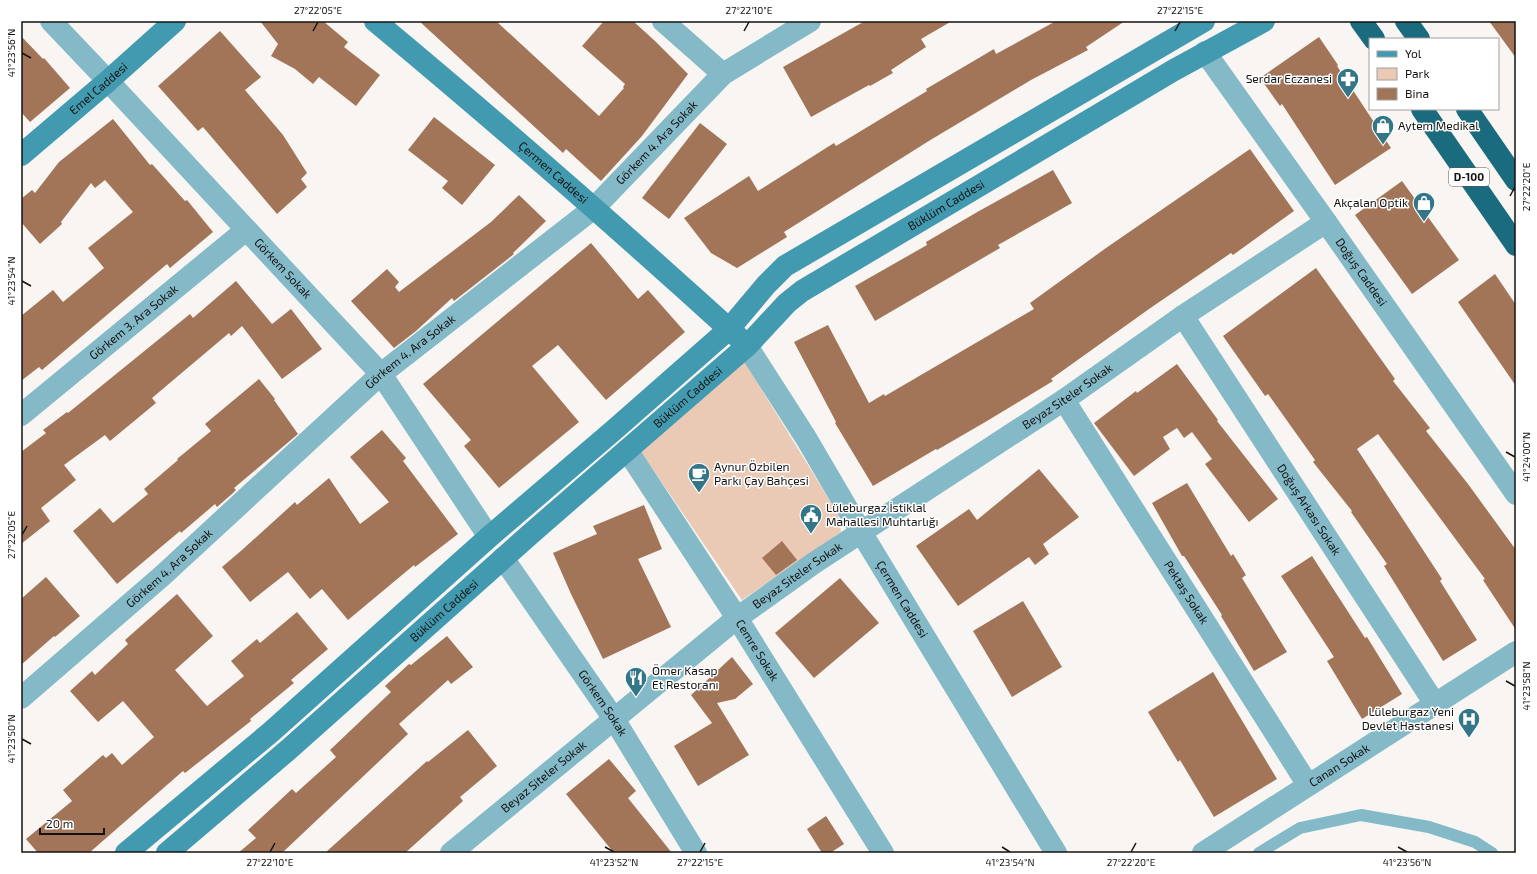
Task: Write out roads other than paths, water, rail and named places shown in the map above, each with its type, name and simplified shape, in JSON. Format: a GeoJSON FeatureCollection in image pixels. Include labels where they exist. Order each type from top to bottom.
{"type":"FeatureCollection","features":[{"type":"Feature","properties":{"kind":"highway"},"geometry":{"type":"LineString","coordinates":[[1361,21],[1373,38]]}},
{"type":"Feature","properties":{"kind":"highway"},"geometry":{"type":"LineString","coordinates":[[1406,21],[1418,38]]}},
{"type":"Feature","properties":{"kind":"highway","name":"D-100"},"geometry":{"type":"LineString","coordinates":[[1423,110],[1516,245]]}},
{"type":"Feature","properties":{"kind":"highway","name":"D-100"},"geometry":{"type":"LineString","coordinates":[[1468,110],[1516,180]]}},
{"type":"Feature","properties":{"kind":"main road","name":"Emel Caddesi"},"geometry":{"type":"LineString","coordinates":[[21,155],[108,81],[175,21]]}},
{"type":"Feature","properties":{"kind":"main road","name":"Çermen Caddesi"},"geometry":{"type":"LineString","coordinates":[[375,21],[474,103],[594,208],[747,346]]}},
{"type":"Feature","properties":{"kind":"main road","name":"Büklüm Caddesi"},"geometry":{"type":"LineString","coordinates":[[167,853],[288,750],[504,558],[747,346],[787,303],[802,291],[1204,52],[1264,21]]}},
{"type":"Feature","properties":{"kind":"main road","name":"Büklüm Caddesi"},"geometry":{"type":"LineString","coordinates":[[126,853],[271,732],[489,537],[729,329],[766,285],[785,266],[1192,24]]}},
{"type":"Feature","properties":{"kind":"main road"},"geometry":{"type":"LineString","coordinates":[[1192,24],[1204,52]]}},
{"type":"Feature","properties":{"kind":"main road"},"geometry":{"type":"LineString","coordinates":[[489,537],[504,558]]}},
{"type":"Feature","properties":{"kind":"street","name":"Görkem Sokak"},"geometry":{"type":"LineString","coordinates":[[51,21],[381,374],[489,537]]}},
{"type":"Feature","properties":{"kind":"street"},"geometry":{"type":"LineString","coordinates":[[663,21],[723,74]]}},
{"type":"Feature","properties":{"kind":"street","name":"Görkem 4. Ara Sokak"},"geometry":{"type":"LineString","coordinates":[[21,698],[162,576],[381,374],[594,208],[723,74],[810,21]]}},
{"type":"Feature","properties":{"kind":"street","name":"Doğuş Caddesi"},"geometry":{"type":"LineString","coordinates":[[1204,52],[1326,222],[1516,494]]}},
{"type":"Feature","properties":{"kind":"street","name":"Beyaz Siteler Sokak"},"geometry":{"type":"LineString","coordinates":[[464,848],[614,719],[737,618],[814,563],[1064,400],[1183,316],[1326,222]]}},
{"type":"Feature","properties":{"kind":"street","name":"Görkem 3. Ara Sokak"},"geometry":{"type":"LineString","coordinates":[[21,415],[246,230]]}},
{"type":"Feature","properties":{"kind":"street","name":"Doğuş Arkası Sokak"},"geometry":{"type":"LineString","coordinates":[[1183,316],[1435,704]]}},
{"type":"Feature","properties":{"kind":"street","name":"Çermen Caddesi"},"geometry":{"type":"LineString","coordinates":[[747,346],[806,438],[861,532],[1056,853]]}},
{"type":"Feature","properties":{"kind":"street","name":"Pektaş Sokak"},"geometry":{"type":"LineString","coordinates":[[1064,400],[1308,785]]}},
{"type":"Feature","properties":{"kind":"street","name":"Cemre Sokak"},"geometry":{"type":"LineString","coordinates":[[627,450],[737,618],[883,853]]}},
{"type":"Feature","properties":{"kind":"street","name":"Görkem Sokak"},"geometry":{"type":"LineString","coordinates":[[504,558],[614,719],[696,853]]}},
{"type":"Feature","properties":{"kind":"street","name":"Canan Sokak"},"geometry":{"type":"LineString","coordinates":[[1203,853],[1516,652]]}},
{"type":"Feature","properties":{"kind":"lane"},"geometry":{"type":"LineString","coordinates":[[1259,853],[1300,828],[1361,815],[1429,827],[1475,842],[1492,853]]}},
{"type":"Feature","properties":{"kind":"place","name":"Serdar Eczanesi"},"geometry":{"type":"Point","coordinates":[1348,98]}},
{"type":"Feature","properties":{"kind":"place","name":"Aytem Medikal"},"geometry":{"type":"Point","coordinates":[1383,146]}},
{"type":"Feature","properties":{"kind":"place","name":"Akçalan Optik"},"geometry":{"type":"Point","coordinates":[1424,222]}},
{"type":"Feature","properties":{"kind":"place","name":"Aynur Özbilen Parkı Çay Bahçesi"},"geometry":{"type":"Point","coordinates":[699,494]}},
{"type":"Feature","properties":{"kind":"place","name":"Lüleburgaz İstiklal Mahallesi Muhtarlığı"},"geometry":{"type":"Point","coordinates":[811,534]}},
{"type":"Feature","properties":{"kind":"place","name":"Ömer Kasap Et Restoranı"},"geometry":{"type":"Point","coordinates":[636,698]}},
{"type":"Feature","properties":{"kind":"place","name":"Lüleburgaz Yeni Devlet Hastanesi"},"geometry":{"type":"Point","coordinates":[1469,738]}}]}
